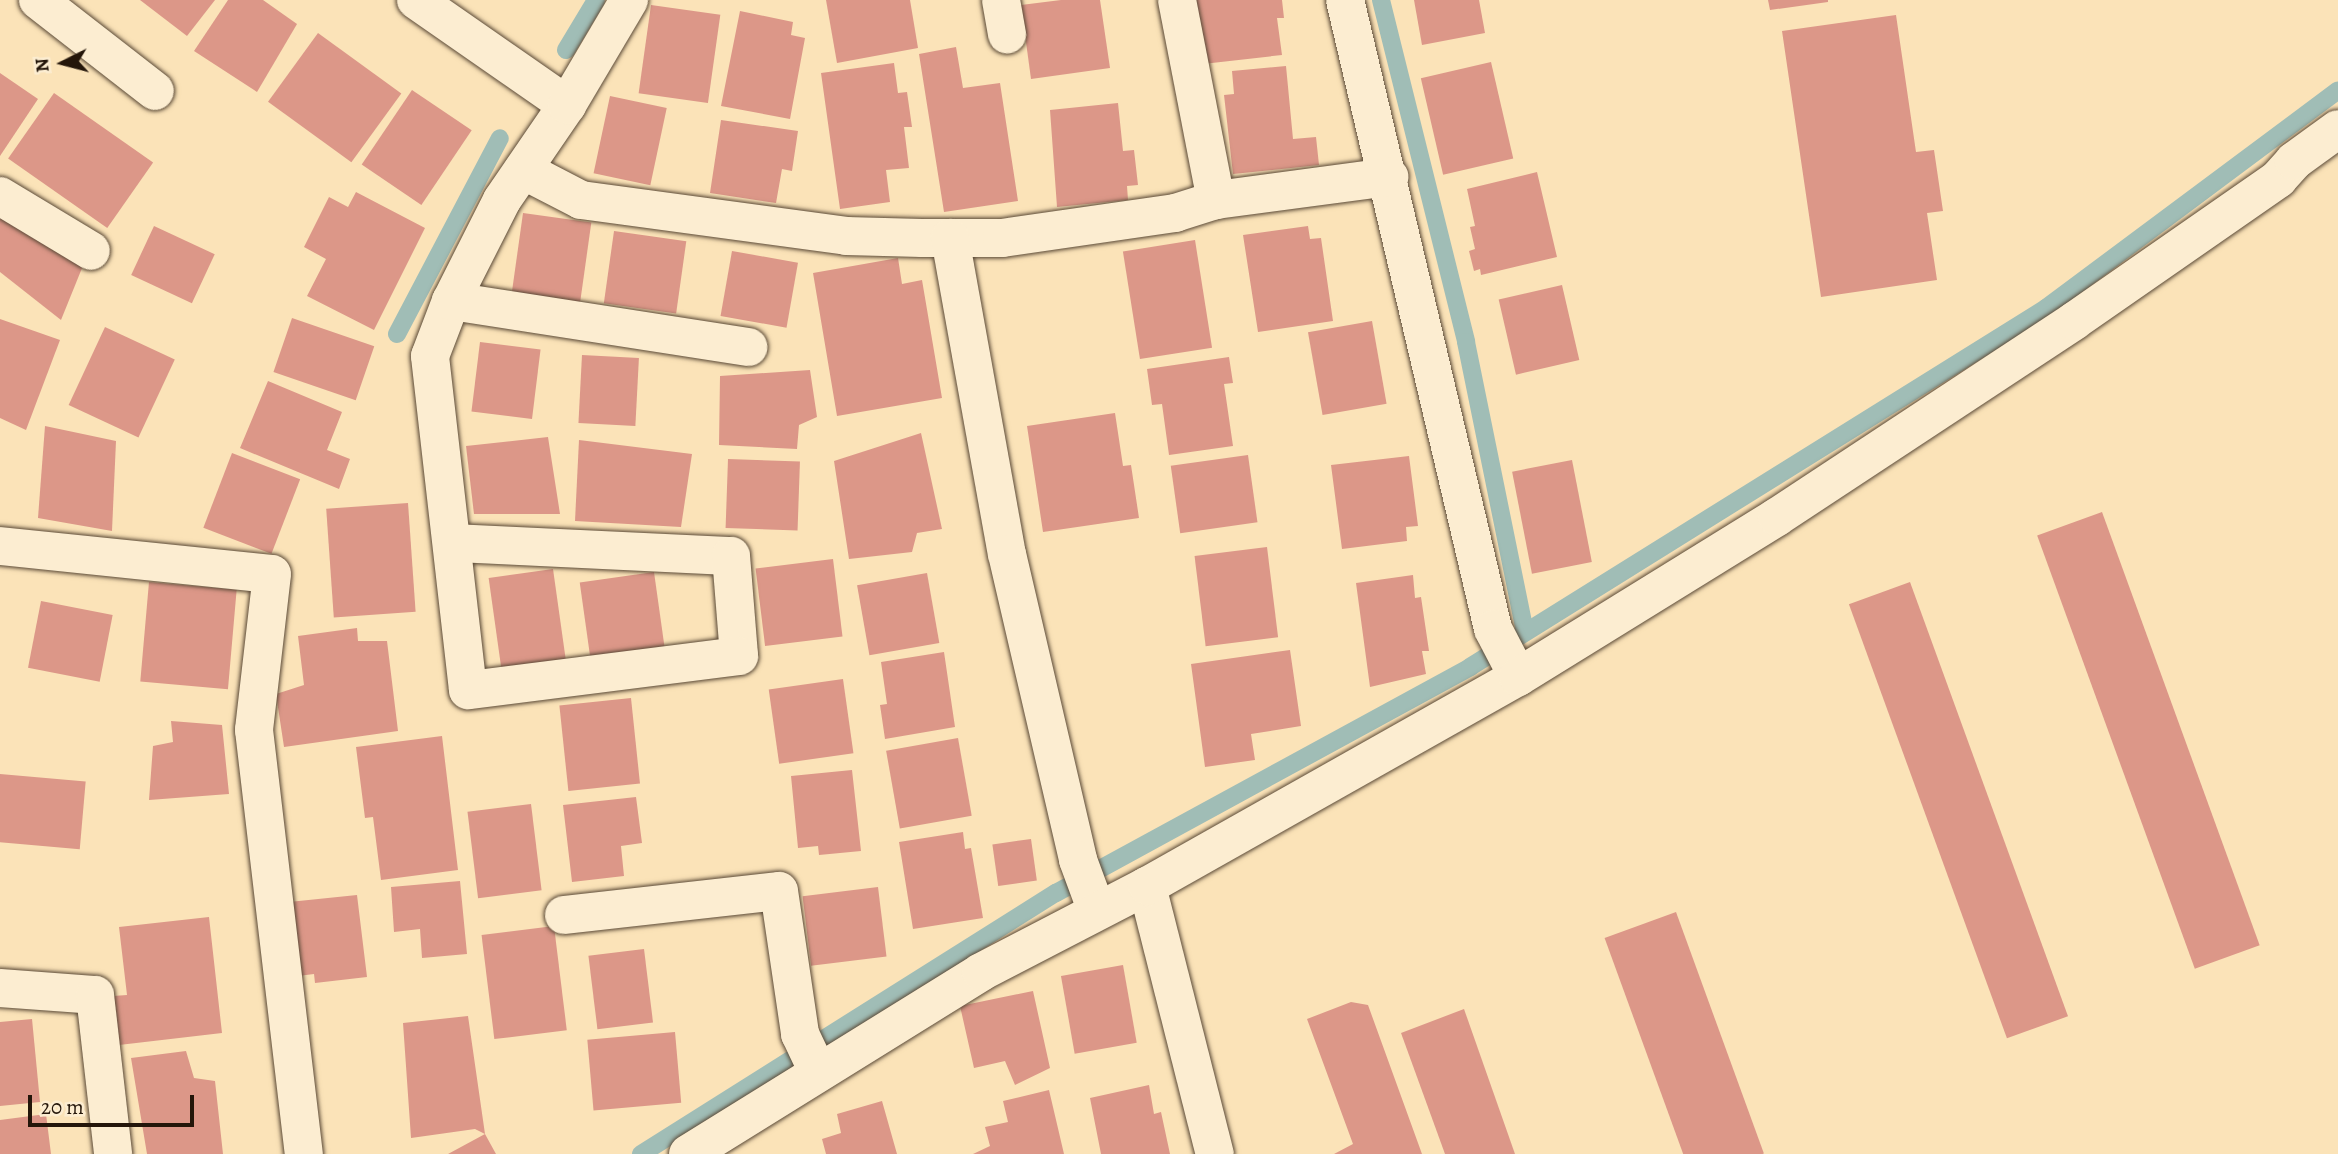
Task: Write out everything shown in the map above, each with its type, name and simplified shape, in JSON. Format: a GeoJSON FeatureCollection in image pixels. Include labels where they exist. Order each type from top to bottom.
{"type":"FeatureCollection","features":[{"type":"Feature","properties":{"kind":"street"},"geometry":{"type":"LineString","coordinates":[[38,0],[155,91]]}},
{"type":"Feature","properties":{"kind":"street"},"geometry":{"type":"LineString","coordinates":[[416,0],[567,105]]}},
{"type":"Feature","properties":{"kind":"street"},"geometry":{"type":"LineString","coordinates":[[455,543],[731,556],[739,656],[468,690],[455,543],[430,356],[451,301],[502,200],[567,105],[629,0]]}},
{"type":"Feature","properties":{"kind":"street"},"geometry":{"type":"LineString","coordinates":[[1177,0],[1216,200]]}},
{"type":"Feature","properties":{"kind":"street"},"geometry":{"type":"LineString","coordinates":[[1345,0],[1506,653]]}},
{"type":"Feature","properties":{"kind":"street"},"geometry":{"type":"LineString","coordinates":[[688,1154],[810,1055],[1088,887],[1147,886],[1506,653],[1777,517],[2074,321],[2278,179],[2294,161],[2338,129]]}},
{"type":"Feature","properties":{"kind":"street"},"geometry":{"type":"LineString","coordinates":[[523,170],[581,200],[846,236],[950,238],[1002,238],[1175,213],[1216,200],[1389,177]]}},
{"type":"Feature","properties":{"kind":"street"},"geometry":{"type":"LineString","coordinates":[[0,196],[91,251]]}},
{"type":"Feature","properties":{"kind":"street"},"geometry":{"type":"LineString","coordinates":[[950,238],[1007,554],[1088,887]]}},
{"type":"Feature","properties":{"kind":"street"},"geometry":{"type":"LineString","coordinates":[[451,301],[748,347]]}},
{"type":"Feature","properties":{"kind":"street"},"geometry":{"type":"LineString","coordinates":[[0,546],[272,573],[254,730],[304,1154]]}},
{"type":"Feature","properties":{"kind":"street"},"geometry":{"type":"LineString","coordinates":[[1147,886],[1215,1154]]}},
{"type":"Feature","properties":{"kind":"street"},"geometry":{"type":"LineString","coordinates":[[564,915],[779,891],[810,1055]]}},
{"type":"Feature","properties":{"kind":"street"},"geometry":{"type":"LineString","coordinates":[[0,988],[95,995],[113,1154]]}},
{"type":"Feature","properties":{"kind":"building"},"geometry":{"type":"Polygon","coordinates":[[[140,0],[215,0],[187,36],[140,0]]]}},
{"type":"Feature","properties":{"kind":"building"},"geometry":{"type":"Polygon","coordinates":[[[228,0],[263,0],[297,24],[257,92],[194,51],[228,0]]]}},
{"type":"Feature","properties":{"kind":"building"},"geometry":{"type":"Polygon","coordinates":[[[826,0],[910,0],[918,48],[837,63],[826,0]]]}},
{"type":"Feature","properties":{"kind":"building"},"geometry":{"type":"Polygon","coordinates":[[[1061,0],[1100,0],[1110,68],[1031,79],[1021,5],[1061,0]]]}},
{"type":"Feature","properties":{"kind":"building"},"geometry":{"type":"Polygon","coordinates":[[[1195,0],[1282,0],[1284,18],[1277,18],[1282,55],[1203,64],[1195,0]]]}},
{"type":"Feature","properties":{"kind":"building"},"geometry":{"type":"Polygon","coordinates":[[[1414,0],[1479,0],[1485,33],[1422,45],[1414,0]]]}},
{"type":"Feature","properties":{"kind":"building"},"geometry":{"type":"Polygon","coordinates":[[[1768,0],[1828,0],[1828,2],[1770,10],[1768,0]]]}},
{"type":"Feature","properties":{"kind":"building"},"geometry":{"type":"Polygon","coordinates":[[[651,5],[720,15],[708,103],[639,93],[651,5]]]}},
{"type":"Feature","properties":{"kind":"building"},"geometry":{"type":"Polygon","coordinates":[[[740,11],[793,22],[791,35],[805,38],[790,119],[721,106],[740,11]]]}},
{"type":"Feature","properties":{"kind":"building"},"geometry":{"type":"Polygon","coordinates":[[[1896,15],[1916,152],[1934,150],[1943,211],[1927,213],[1937,280],[1821,297],[1782,31],[1896,15]]]}},
{"type":"Feature","properties":{"kind":"building"},"geometry":{"type":"Polygon","coordinates":[[[318,33],[401,94],[351,162],[268,102],[318,33]]]}},
{"type":"Feature","properties":{"kind":"building"},"geometry":{"type":"Polygon","coordinates":[[[956,47],[963,88],[1000,83],[1018,201],[944,212],[919,54],[956,47]]]}},
{"type":"Feature","properties":{"kind":"building"},"geometry":{"type":"Polygon","coordinates":[[[1491,62],[1513,158],[1443,175],[1421,78],[1491,62]]]}},
{"type":"Feature","properties":{"kind":"building"},"geometry":{"type":"Polygon","coordinates":[[[894,63],[898,93],[907,92],[912,127],[904,127],[909,168],[886,170],[890,202],[840,209],[821,73],[894,63]]]}},
{"type":"Feature","properties":{"kind":"building"},"geometry":{"type":"Polygon","coordinates":[[[1286,66],[1293,139],[1316,137],[1319,165],[1233,174],[1224,95],[1234,94],[1232,71],[1286,66]]]}},
{"type":"Feature","properties":{"kind":"building"},"geometry":{"type":"Polygon","coordinates":[[[0,73],[38,99],[0,156],[0,73]]]}},
{"type":"Feature","properties":{"kind":"building"},"geometry":{"type":"Polygon","coordinates":[[[412,90],[472,130],[421,205],[362,165],[412,90]]]}},
{"type":"Feature","properties":{"kind":"building"},"geometry":{"type":"Polygon","coordinates":[[[54,93],[153,162],[107,228],[8,159],[54,93]]]}},
{"type":"Feature","properties":{"kind":"building"},"geometry":{"type":"Polygon","coordinates":[[[610,96],[667,108],[650,185],[594,173],[610,96]]]}},
{"type":"Feature","properties":{"kind":"building"},"geometry":{"type":"Polygon","coordinates":[[[1118,103],[1123,151],[1134,150],[1138,185],[1127,186],[1128,200],[1057,207],[1050,110],[1118,103]]]}},
{"type":"Feature","properties":{"kind":"building"},"geometry":{"type":"Polygon","coordinates":[[[721,120],[798,131],[792,171],[782,169],[776,203],[710,193],[721,120]]]}},
{"type":"Feature","properties":{"kind":"building"},"geometry":{"type":"Polygon","coordinates":[[[1537,172],[1557,257],[1481,275],[1480,269],[1474,271],[1469,251],[1475,249],[1470,227],[1475,226],[1467,189],[1537,172]]]}},
{"type":"Feature","properties":{"kind":"building"},"geometry":{"type":"Polygon","coordinates":[[[12,190],[95,236],[61,320],[0,272],[0,220],[12,190]]]}},
{"type":"Feature","properties":{"kind":"building"},"geometry":{"type":"Polygon","coordinates":[[[356,192],[425,228],[374,330],[307,296],[326,259],[304,247],[329,197],[348,207],[356,192]]]}},
{"type":"Feature","properties":{"kind":"building"},"geometry":{"type":"Polygon","coordinates":[[[523,213],[591,223],[580,303],[512,293],[523,213]]]}},
{"type":"Feature","properties":{"kind":"building"},"geometry":{"type":"Polygon","coordinates":[[[154,226],[215,254],[192,303],[131,275],[154,226]]]}},
{"type":"Feature","properties":{"kind":"building"},"geometry":{"type":"Polygon","coordinates":[[[1308,226],[1310,239],[1321,238],[1333,321],[1258,332],[1243,235],[1308,226]]]}},
{"type":"Feature","properties":{"kind":"building"},"geometry":{"type":"Polygon","coordinates":[[[614,231],[686,241],[676,313],[604,303],[614,231]]]}},
{"type":"Feature","properties":{"kind":"building"},"geometry":{"type":"Polygon","coordinates":[[[1195,240],[1212,348],[1140,359],[1123,251],[1195,240]]]}},
{"type":"Feature","properties":{"kind":"building"},"geometry":{"type":"Polygon","coordinates":[[[732,251],[798,263],[787,328],[721,316],[732,251]]]}},
{"type":"Feature","properties":{"kind":"building"},"geometry":{"type":"Polygon","coordinates":[[[898,258],[902,284],[922,280],[942,398],[837,416],[813,273],[898,258]]]}},
{"type":"Feature","properties":{"kind":"building"},"geometry":{"type":"Polygon","coordinates":[[[1562,285],[1579,360],[1516,375],[1499,300],[1562,285]]]}},
{"type":"Feature","properties":{"kind":"building"},"geometry":{"type":"Polygon","coordinates":[[[292,318],[374,346],[356,400],[273,372],[292,318]]]}},
{"type":"Feature","properties":{"kind":"building"},"geometry":{"type":"Polygon","coordinates":[[[0,319],[60,340],[26,430],[0,418],[0,319]]]}},
{"type":"Feature","properties":{"kind":"building"},"geometry":{"type":"Polygon","coordinates":[[[1372,321],[1387,404],[1323,415],[1308,332],[1372,321]]]}},
{"type":"Feature","properties":{"kind":"building"},"geometry":{"type":"Polygon","coordinates":[[[105,327],[175,360],[138,437],[69,405],[105,327]]]}},
{"type":"Feature","properties":{"kind":"building"},"geometry":{"type":"Polygon","coordinates":[[[480,342],[541,349],[532,419],[471,411],[480,342]]]}},
{"type":"Feature","properties":{"kind":"building"},"geometry":{"type":"Polygon","coordinates":[[[582,355],[639,358],[635,426],[578,423],[582,355]]]}},
{"type":"Feature","properties":{"kind":"building"},"geometry":{"type":"Polygon","coordinates":[[[1229,357],[1233,383],[1224,384],[1233,446],[1169,455],[1162,404],[1152,405],[1147,369],[1229,357]]]}},
{"type":"Feature","properties":{"kind":"building"},"geometry":{"type":"Polygon","coordinates":[[[810,370],[817,417],[799,425],[797,449],[719,445],[720,376],[810,370]]]}},
{"type":"Feature","properties":{"kind":"building"},"geometry":{"type":"Polygon","coordinates":[[[268,381],[342,412],[327,450],[350,459],[339,489],[240,448],[268,381]]]}},
{"type":"Feature","properties":{"kind":"building"},"geometry":{"type":"Polygon","coordinates":[[[1115,413],[1123,466],[1131,465],[1139,518],[1043,532],[1027,426],[1115,413]]]}},
{"type":"Feature","properties":{"kind":"building"},"geometry":{"type":"Polygon","coordinates":[[[45,426],[116,441],[112,531],[38,518],[45,426]]]}},
{"type":"Feature","properties":{"kind":"building"},"geometry":{"type":"Polygon","coordinates":[[[921,433],[942,529],[917,533],[912,552],[849,559],[834,461],[921,433]]]}},
{"type":"Feature","properties":{"kind":"building"},"geometry":{"type":"Polygon","coordinates":[[[548,437],[560,514],[474,514],[466,446],[548,437]]]}},
{"type":"Feature","properties":{"kind":"building"},"geometry":{"type":"Polygon","coordinates":[[[579,440],[692,454],[681,527],[575,521],[579,440]]]}},
{"type":"Feature","properties":{"kind":"building"},"geometry":{"type":"Polygon","coordinates":[[[232,453],[300,479],[271,554],[203,528],[232,453]]]}},
{"type":"Feature","properties":{"kind":"building"},"geometry":{"type":"Polygon","coordinates":[[[1248,455],[1257,522],[1180,533],[1171,466],[1248,455]]]}},
{"type":"Feature","properties":{"kind":"building"},"geometry":{"type":"Polygon","coordinates":[[[1409,456],[1418,526],[1406,527],[1407,541],[1342,549],[1331,465],[1409,456]]]}},
{"type":"Feature","properties":{"kind":"building"},"geometry":{"type":"Polygon","coordinates":[[[728,459],[800,462],[798,530],[726,528],[728,459]]]}},
{"type":"Feature","properties":{"kind":"building"},"geometry":{"type":"Polygon","coordinates":[[[1572,460],[1592,562],[1532,574],[1512,472],[1572,460]]]}},
{"type":"Feature","properties":{"kind":"building"},"geometry":{"type":"Polygon","coordinates":[[[408,503],[416,612],[334,617],[326,509],[408,503]]]}},
{"type":"Feature","properties":{"kind":"building"},"geometry":{"type":"Polygon","coordinates":[[[2102,512],[2260,945],[2195,969],[2037,536],[2102,512]]]}},
{"type":"Feature","properties":{"kind":"building"},"geometry":{"type":"Polygon","coordinates":[[[1267,547],[1278,637],[1206,646],[1195,556],[1267,547]]]}},
{"type":"Feature","properties":{"kind":"building"},"geometry":{"type":"Polygon","coordinates":[[[833,559],[843,636],[765,646],[756,569],[833,559]]]}},
{"type":"Feature","properties":{"kind":"building"},"geometry":{"type":"Polygon","coordinates":[[[553,569],[566,661],[502,670],[489,578],[553,569]]]}},
{"type":"Feature","properties":{"kind":"building"},"geometry":{"type":"Polygon","coordinates":[[[654,572],[665,649],[591,660],[580,582],[654,572]]]}},
{"type":"Feature","properties":{"kind":"building"},"geometry":{"type":"Polygon","coordinates":[[[927,573],[939,643],[869,655],[857,585],[927,573]]]}},
{"type":"Feature","properties":{"kind":"building"},"geometry":{"type":"Polygon","coordinates":[[[1413,575],[1415,598],[1421,597],[1429,651],[1422,651],[1426,674],[1370,687],[1356,583],[1413,575]]]}},
{"type":"Feature","properties":{"kind":"building"},"geometry":{"type":"Polygon","coordinates":[[[149,582],[237,590],[228,689],[140,682],[149,582]]]}},
{"type":"Feature","properties":{"kind":"building"},"geometry":{"type":"Polygon","coordinates":[[[1910,582],[2068,1016],[2007,1038],[1849,604],[1910,582]]]}},
{"type":"Feature","properties":{"kind":"building"},"geometry":{"type":"Polygon","coordinates":[[[41,601],[113,615],[100,682],[28,668],[41,601]]]}},
{"type":"Feature","properties":{"kind":"building"},"geometry":{"type":"Polygon","coordinates":[[[357,628],[358,641],[387,641],[398,731],[284,747],[276,694],[304,685],[298,636],[357,628]]]}},
{"type":"Feature","properties":{"kind":"building"},"geometry":{"type":"Polygon","coordinates":[[[1290,650],[1301,726],[1251,734],[1255,760],[1205,767],[1191,664],[1290,650]]]}},
{"type":"Feature","properties":{"kind":"building"},"geometry":{"type":"Polygon","coordinates":[[[944,652],[955,727],[885,739],[880,705],[887,704],[881,662],[944,652]]]}},
{"type":"Feature","properties":{"kind":"building"},"geometry":{"type":"Polygon","coordinates":[[[843,679],[853,753],[779,764],[769,689],[843,679]]]}},
{"type":"Feature","properties":{"kind":"building"},"geometry":{"type":"Polygon","coordinates":[[[631,698],[640,784],[568,791],[559,706],[631,698]]]}},
{"type":"Feature","properties":{"kind":"building"},"geometry":{"type":"Polygon","coordinates":[[[171,721],[222,725],[229,794],[149,800],[153,746],[173,742],[171,721]]]}},
{"type":"Feature","properties":{"kind":"building"},"geometry":{"type":"Polygon","coordinates":[[[442,736],[458,870],[381,880],[373,817],[365,818],[356,747],[442,736]]]}},
{"type":"Feature","properties":{"kind":"building"},"geometry":{"type":"Polygon","coordinates":[[[958,738],[972,816],[900,828],[886,751],[958,738]]]}},
{"type":"Feature","properties":{"kind":"building"},"geometry":{"type":"Polygon","coordinates":[[[852,770],[861,851],[819,855],[818,846],[798,848],[791,776],[852,770]]]}},
{"type":"Feature","properties":{"kind":"building"},"geometry":{"type":"Polygon","coordinates":[[[0,774],[86,781],[80,849],[0,842],[0,774]]]}},
{"type":"Feature","properties":{"kind":"building"},"geometry":{"type":"Polygon","coordinates":[[[636,797],[642,843],[621,846],[624,876],[572,882],[563,805],[636,797]]]}},
{"type":"Feature","properties":{"kind":"building"},"geometry":{"type":"Polygon","coordinates":[[[531,804],[542,890],[478,898],[467,812],[531,804]]]}},
{"type":"Feature","properties":{"kind":"building"},"geometry":{"type":"Polygon","coordinates":[[[963,832],[965,849],[971,848],[983,918],[913,929],[899,842],[963,832]]]}},
{"type":"Feature","properties":{"kind":"building"},"geometry":{"type":"Polygon","coordinates":[[[1031,839],[1037,881],[998,886],[992,844],[1031,839]]]}},
{"type":"Feature","properties":{"kind":"building"},"geometry":{"type":"Polygon","coordinates":[[[460,881],[467,954],[422,958],[420,929],[394,932],[391,887],[460,881]]]}},
{"type":"Feature","properties":{"kind":"building"},"geometry":{"type":"Polygon","coordinates":[[[878,887],[887,956],[811,966],[803,896],[878,887]]]}},
{"type":"Feature","properties":{"kind":"building"},"geometry":{"type":"Polygon","coordinates":[[[357,895],[367,977],[315,983],[314,974],[298,976],[289,902],[357,895]]]}},
{"type":"Feature","properties":{"kind":"building"},"geometry":{"type":"Polygon","coordinates":[[[1676,912],[1764,1154],[1683,1154],[1605,938],[1676,912]]]}},
{"type":"Feature","properties":{"kind":"building"},"geometry":{"type":"Polygon","coordinates":[[[209,917],[222,1033],[119,1045],[113,996],[127,995],[119,927],[209,917]]]}},
{"type":"Feature","properties":{"kind":"building"},"geometry":{"type":"Polygon","coordinates":[[[554,926],[567,1030],[494,1039],[482,935],[554,926]]]}},
{"type":"Feature","properties":{"kind":"building"},"geometry":{"type":"Polygon","coordinates":[[[644,949],[653,1022],[597,1029],[588,956],[644,949]]]}},
{"type":"Feature","properties":{"kind":"building"},"geometry":{"type":"Polygon","coordinates":[[[1123,965],[1137,1043],[1075,1054],[1061,976],[1123,965]]]}},
{"type":"Feature","properties":{"kind":"building"},"geometry":{"type":"Polygon","coordinates":[[[1033,991],[1050,1068],[1015,1085],[1005,1061],[974,1068],[960,1006],[1033,991]]]}},
{"type":"Feature","properties":{"kind":"building"},"geometry":{"type":"Polygon","coordinates":[[[1351,1002],[1368,1005],[1422,1154],[1334,1154],[1353,1144],[1307,1019],[1351,1002]]]}},
{"type":"Feature","properties":{"kind":"building"},"geometry":{"type":"Polygon","coordinates":[[[1464,1009],[1515,1154],[1445,1154],[1401,1033],[1464,1009]]]}},
{"type":"Feature","properties":{"kind":"building"},"geometry":{"type":"Polygon","coordinates":[[[468,1016],[485,1134],[475,1129],[411,1138],[403,1023],[468,1016]]]}},
{"type":"Feature","properties":{"kind":"building"},"geometry":{"type":"Polygon","coordinates":[[[32,1019],[40,1102],[0,1106],[0,1022],[32,1019]]]}},
{"type":"Feature","properties":{"kind":"building"},"geometry":{"type":"Polygon","coordinates":[[[675,1032],[681,1103],[594,1110],[587,1040],[675,1032]]]}},
{"type":"Feature","properties":{"kind":"building"},"geometry":{"type":"Polygon","coordinates":[[[186,1051],[194,1078],[215,1081],[223,1154],[147,1154],[131,1058],[186,1051]]]}},
{"type":"Feature","properties":{"kind":"building"},"geometry":{"type":"Polygon","coordinates":[[[1149,1085],[1154,1114],[1161,1112],[1170,1154],[1101,1154],[1090,1098],[1149,1085]]]}},
{"type":"Feature","properties":{"kind":"building"},"geometry":{"type":"Polygon","coordinates":[[[1049,1090],[1064,1154],[973,1154],[990,1146],[985,1127],[1008,1122],[1003,1101],[1049,1090]]]}},
{"type":"Feature","properties":{"kind":"building"},"geometry":{"type":"Polygon","coordinates":[[[882,1101],[897,1154],[826,1154],[822,1139],[841,1133],[837,1114],[882,1101]]]}},
{"type":"Feature","properties":{"kind":"building"},"geometry":{"type":"Polygon","coordinates":[[[46,1114],[51,1154],[0,1154],[0,1120],[46,1114]]]}},
{"type":"Feature","properties":{"kind":"building"},"geometry":{"type":"Polygon","coordinates":[[[485,1134],[496,1154],[448,1154],[485,1134]]]}},
{"type":"Feature","properties":{"kind":"waterway"},"geometry":{"type":"LineString","coordinates":[[566,50],[596,0]]}},
{"type":"Feature","properties":{"kind":"waterway"},"geometry":{"type":"LineString","coordinates":[[1381,0],[1466,342],[1525,631]]}},
{"type":"Feature","properties":{"kind":"waterway"},"geometry":{"type":"LineString","coordinates":[[641,1154],[1056,893],[1470,667],[2046,308],[2338,90]]}},
{"type":"Feature","properties":{"kind":"waterway"},"geometry":{"type":"LineString","coordinates":[[397,334],[500,138]]}}]}
